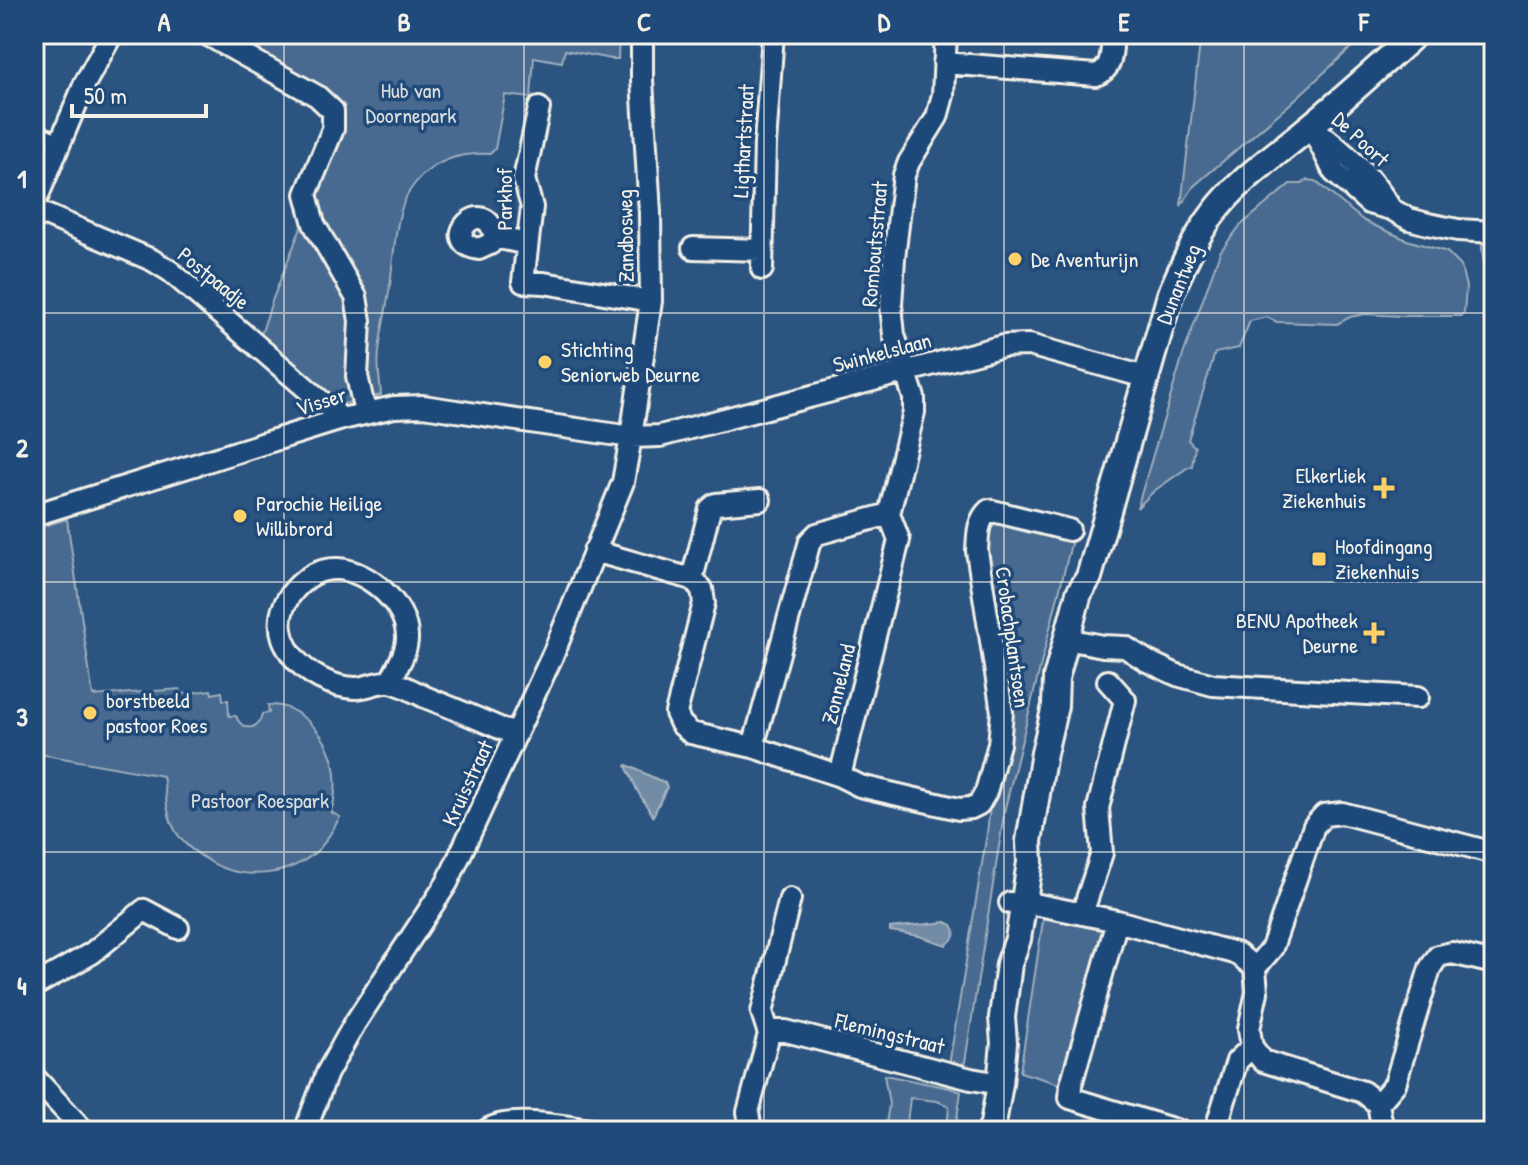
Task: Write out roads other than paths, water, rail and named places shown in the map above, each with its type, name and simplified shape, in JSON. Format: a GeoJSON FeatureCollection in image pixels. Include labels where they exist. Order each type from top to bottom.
{"type":"FeatureCollection","features":[{"type":"Feature","properties":{"kind":"street"},"geometry":{"type":"LineString","coordinates":[[34,208],[85,83],[112,34]]}},
{"type":"Feature","properties":{"kind":"street"},"geometry":{"type":"LineString","coordinates":[[206,34],[317,96],[333,111],[333,129],[306,194],[314,224],[356,297],[360,321],[357,376],[365,412]]}},
{"type":"Feature","properties":{"kind":"street","name":"Zandbosweg"},"geometry":{"type":"LineString","coordinates":[[631,437],[651,301],[642,34]]}},
{"type":"Feature","properties":{"kind":"street","name":"Ligthartstraat"},"geometry":{"type":"LineString","coordinates":[[693,248],[762,260],[765,144],[773,34]]}},
{"type":"Feature","properties":{"kind":"street","name":"Romboutsstraat"},"geometry":{"type":"LineString","coordinates":[[904,371],[894,335],[891,305],[904,175],[937,117],[943,95],[946,34]]}},
{"type":"Feature","properties":{"kind":"street"},"geometry":{"type":"LineString","coordinates":[[944,63],[1096,75],[1110,66],[1113,34]]}},
{"type":"Feature","properties":{"kind":"street","name":"Dunantweg"},"geometry":{"type":"LineString","coordinates":[[1383,63],[1399,34]]}},
{"type":"Feature","properties":{"kind":"street","name":"Dunantweg"},"geometry":{"type":"LineString","coordinates":[[990,1131],[993,1124],[993,1038],[1002,1017],[1009,964],[1005,938],[1017,903],[1017,861],[1029,841],[1055,706],[1068,680],[1079,593],[1089,577],[1170,295],[1201,231],[1234,190],[1414,34]]}},
{"type":"Feature","properties":{"kind":"street","name":"Parkhof"},"geometry":{"type":"LineString","coordinates":[[539,108],[524,179],[532,207],[523,282],[651,301]]}},
{"type":"Feature","properties":{"kind":"street","name":"De Poort"},"geometry":{"type":"LineString","coordinates":[[1311,126],[1343,151],[1379,189],[1391,209],[1409,219],[1428,224],[1494,232]]}},
{"type":"Feature","properties":{"kind":"street"},"geometry":{"type":"LineString","coordinates":[[34,131],[60,142]]}},
{"type":"Feature","properties":{"kind":"street","name":"Postpaadje"},"geometry":{"type":"LineString","coordinates":[[34,208],[152,260],[170,271],[342,419]]}},
{"type":"Feature","properties":{"kind":"street","name":"Parkhof"},"geometry":{"type":"LineString","coordinates":[[495,237],[527,244]]}},
{"type":"Feature","properties":{"kind":"street","name":"Swinkelslaan"},"geometry":{"type":"LineString","coordinates":[[631,437],[660,436],[1003,346],[1029,345],[1145,377]]}},
{"type":"Feature","properties":{"kind":"street","name":"Zonneland"},"geometry":{"type":"LineString","coordinates":[[840,776],[899,540],[889,514],[914,412],[914,398],[904,371]]}},
{"type":"Feature","properties":{"kind":"street","name":"Visser"},"geometry":{"type":"LineString","coordinates":[[34,515],[365,412],[394,407],[423,406],[631,437]]}},
{"type":"Feature","properties":{"kind":"street","name":"Kruisstraat"},"geometry":{"type":"LineString","coordinates":[[305,1131],[327,1073],[355,1023],[447,883],[554,652],[623,482],[631,437]]}},
{"type":"Feature","properties":{"kind":"street"},"geometry":{"type":"LineString","coordinates":[[692,579],[710,509],[716,504],[760,500]]}},
{"type":"Feature","properties":{"kind":"street","name":"Crobachplantsoen"},"geometry":{"type":"LineString","coordinates":[[840,776],[860,786],[959,809],[979,804],[986,792],[999,744],[1002,712],[977,551],[982,516],[989,510],[1069,530]]}},
{"type":"Feature","properties":{"kind":"street"},"geometry":{"type":"LineString","coordinates":[[753,747],[810,541],[817,534],[889,514]]}},
{"type":"Feature","properties":{"kind":"street"},"geometry":{"type":"LineString","coordinates":[[594,551],[692,579],[702,589],[704,603],[676,713],[681,724],[691,733],[753,747],[840,776]]}},
{"type":"Feature","properties":{"kind":"street"},"geometry":{"type":"LineString","coordinates":[[390,682],[406,648],[407,635],[394,602],[370,579],[356,573],[339,569],[309,575],[288,596],[280,624],[289,653],[300,665],[341,686],[357,688],[390,682],[516,735]]}},
{"type":"Feature","properties":{"kind":"street"},"geometry":{"type":"LineString","coordinates":[[1072,641],[1125,647],[1177,675],[1213,685],[1418,697]]}},
{"type":"Feature","properties":{"kind":"street"},"geometry":{"type":"LineString","coordinates":[[1082,914],[1102,853],[1098,808],[1125,700],[1108,681]]}},
{"type":"Feature","properties":{"kind":"street"},"geometry":{"type":"LineString","coordinates":[[1379,1131],[1381,1120],[1378,1104],[1363,1092],[1263,1061],[1252,1047],[1249,1029],[1257,992],[1255,968],[1272,948],[1314,826],[1324,815],[1342,813],[1494,853]]}},
{"type":"Feature","properties":{"kind":"street"},"geometry":{"type":"LineString","coordinates":[[751,1131],[748,1112],[769,1034],[762,1012],[790,899]]}},
{"type":"Feature","properties":{"kind":"street"},"geometry":{"type":"LineString","coordinates":[[1017,903],[1117,921],[1238,954],[1255,968]]}},
{"type":"Feature","properties":{"kind":"street"},"geometry":{"type":"LineString","coordinates":[[34,986],[92,953],[144,910],[178,928]]}},
{"type":"Feature","properties":{"kind":"street"},"geometry":{"type":"LineString","coordinates":[[1117,921],[1070,1098],[1179,1131]]}},
{"type":"Feature","properties":{"kind":"street"},"geometry":{"type":"LineString","coordinates":[[1378,1104],[1395,1084],[1430,968],[1438,956],[1452,953],[1494,963]]}},
{"type":"Feature","properties":{"kind":"street","name":"Flemingstraat"},"geometry":{"type":"LineString","coordinates":[[769,1034],[777,1030],[786,1031],[993,1083]]}},
{"type":"Feature","properties":{"kind":"street"},"geometry":{"type":"LineString","coordinates":[[1215,1131],[1237,1061],[1252,1047]]}},
{"type":"Feature","properties":{"kind":"street"},"geometry":{"type":"LineString","coordinates":[[34,1077],[84,1131]]}},
{"type":"Feature","properties":{"kind":"street","name":"Dunantweg"},"geometry":{"type":"LineString","coordinates":[[981,1131],[980,1124],[993,1083]]}},
{"type":"Feature","properties":{"kind":"street"},"geometry":{"type":"LineString","coordinates":[[486,1131],[493,1125],[513,1121],[598,1131]]}},
{"type":"Feature","properties":{"kind":"place","name":"De Aventurijn"},"geometry":{"type":"Point","coordinates":[1015,259]}},
{"type":"Feature","properties":{"kind":"place","name":"Stichting Seniorweb Deurne"},"geometry":{"type":"Point","coordinates":[545,362]}},
{"type":"Feature","properties":{"kind":"place","name":"Elkerliek Ziekenhuis"},"geometry":{"type":"Point","coordinates":[1384,488]}},
{"type":"Feature","properties":{"kind":"place","name":"Parochie Heilige Willibrord"},"geometry":{"type":"Point","coordinates":[240,516]}},
{"type":"Feature","properties":{"kind":"place","name":"Hoofdingang Ziekenhuis"},"geometry":{"type":"Point","coordinates":[1319,559]}},
{"type":"Feature","properties":{"kind":"place","name":"BENU Apotheek Deurne"},"geometry":{"type":"Point","coordinates":[1374,633]}},
{"type":"Feature","properties":{"kind":"place","name":"borstbeeld pastoor Roes"},"geometry":{"type":"Point","coordinates":[90,713]}},
{"type":"Feature","properties":{"kind":"park label","name":"Hub van Doornepark"},"geometry":{"type":"Point","coordinates":[411,102]}},
{"type":"Feature","properties":{"kind":"park label","name":"Pastoor Roespark"},"geometry":{"type":"Point","coordinates":[260,800]}}]}
